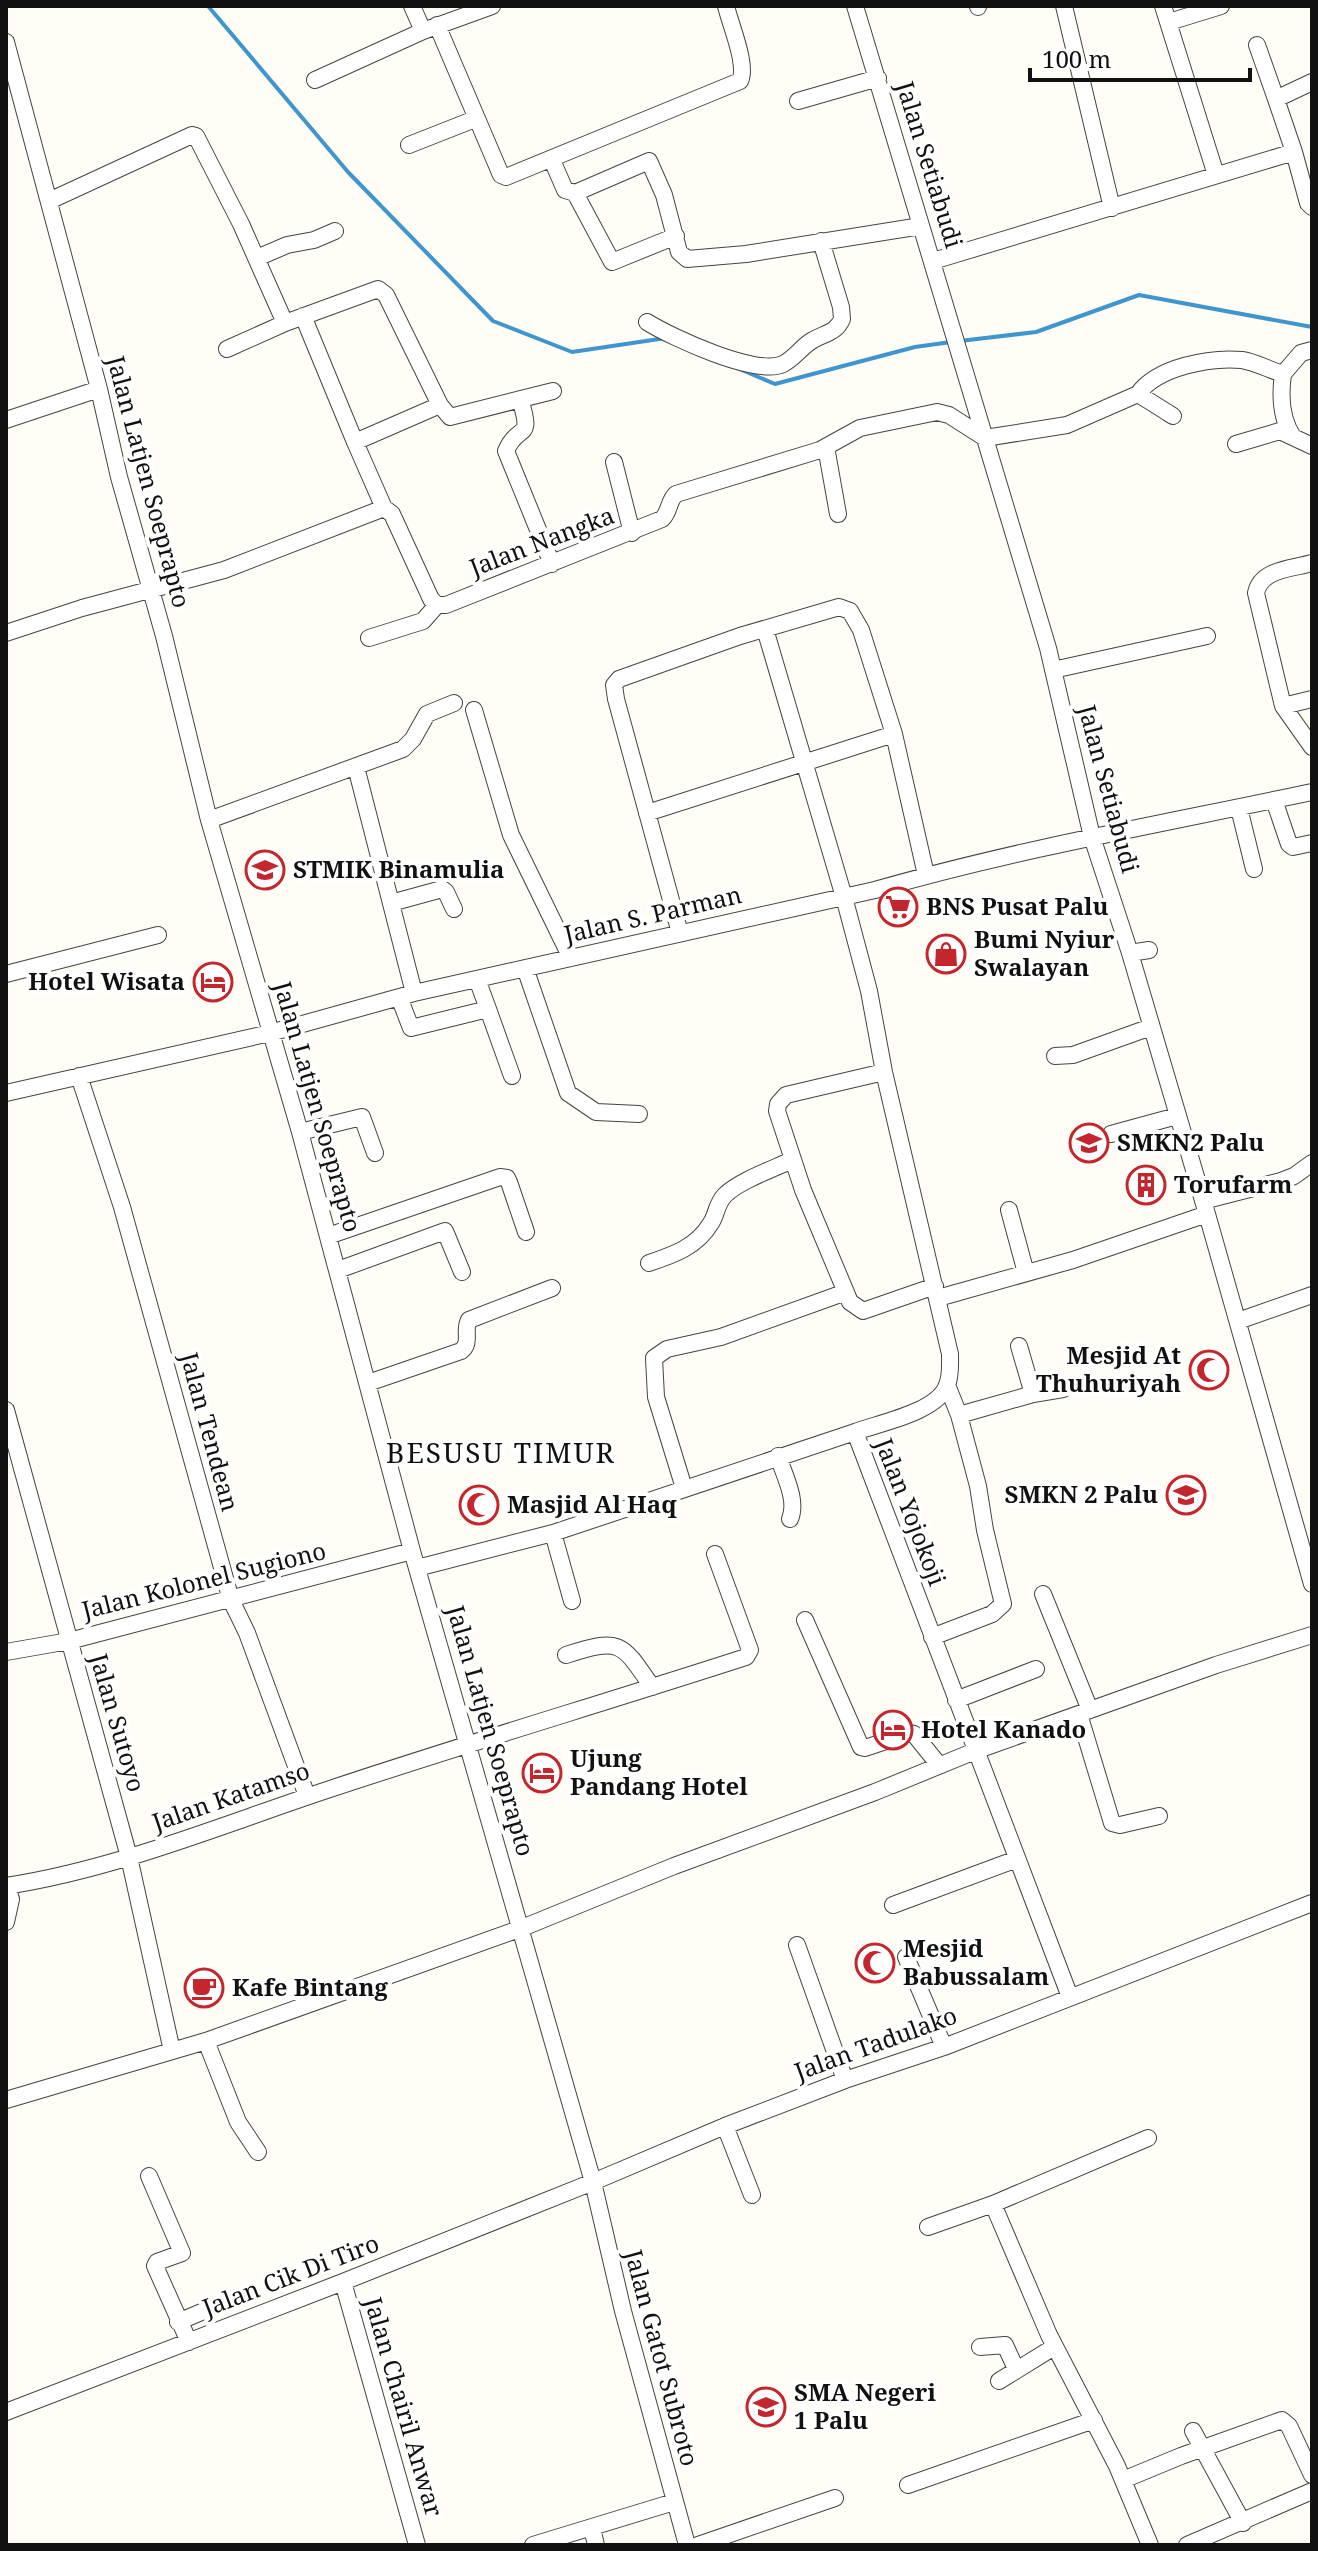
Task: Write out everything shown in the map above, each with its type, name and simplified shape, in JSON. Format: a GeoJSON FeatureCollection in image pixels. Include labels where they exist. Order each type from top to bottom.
{"type":"FeatureCollection","features":[{"type":"Feature","properties":{"kind":"street"},"geometry":{"type":"LineString","coordinates":[[412,6],[430,28],[502,176],[510,176],[552,160],[740,81],[743,73],[741,62],[726,6]]}},
{"type":"Feature","properties":{"kind":"street"},"geometry":{"type":"LineString","coordinates":[[315,80],[430,28],[492,6]]}},
{"type":"Feature","properties":{"kind":"street","name":"Jalan Setiabudi"},"geometry":{"type":"LineString","coordinates":[[855,6],[1053,670],[1092,837],[1130,953],[1312,1584]]}},
{"type":"Feature","properties":{"kind":"street"},"geometry":{"type":"LineString","coordinates":[[1064,6],[1112,208]]}},
{"type":"Feature","properties":{"kind":"street"},"geometry":{"type":"LineString","coordinates":[[1216,175],[1166,14],[1221,6]]}},
{"type":"Feature","properties":{"kind":"street","name":"Jalan Latjen Soeprapto"},"geometry":{"type":"LineString","coordinates":[[6,42],[99,389],[122,489],[152,588],[209,820],[300,1132],[412,1551],[593,2182]]}},
{"type":"Feature","properties":{"kind":"street"},"geometry":{"type":"LineString","coordinates":[[1257,45],[1308,203],[1312,207]]}},
{"type":"Feature","properties":{"kind":"street"},"geometry":{"type":"LineString","coordinates":[[798,101],[878,78]]}},
{"type":"Feature","properties":{"kind":"street"},"geometry":{"type":"LineString","coordinates":[[1276,99],[1312,82]]}},
{"type":"Feature","properties":{"kind":"street"},"geometry":{"type":"LineString","coordinates":[[409,145],[475,119]]}},
{"type":"Feature","properties":{"kind":"street"},"geometry":{"type":"LineString","coordinates":[[49,201],[194,135],[257,258],[285,323]]}},
{"type":"Feature","properties":{"kind":"street"},"geometry":{"type":"LineString","coordinates":[[933,261],[1294,152]]}},
{"type":"Feature","properties":{"kind":"street"},"geometry":{"type":"LineString","coordinates":[[552,160],[565,190],[575,193],[649,161],[664,195],[681,255],[691,260],[921,226]]}},
{"type":"Feature","properties":{"kind":"street"},"geometry":{"type":"LineString","coordinates":[[575,193],[612,262],[676,236]]}},
{"type":"Feature","properties":{"kind":"street"},"geometry":{"type":"LineString","coordinates":[[257,258],[287,245],[314,240],[335,231]]}},
{"type":"Feature","properties":{"kind":"street"},"geometry":{"type":"LineString","coordinates":[[647,322],[699,349],[763,366],[783,364],[812,340],[832,332],[842,319],[821,241]]}},
{"type":"Feature","properties":{"kind":"street"},"geometry":{"type":"LineString","coordinates":[[227,349],[303,316],[380,290],[386,295],[446,414],[453,417],[553,391]]}},
{"type":"Feature","properties":{"kind":"street"},"geometry":{"type":"LineString","coordinates":[[303,316],[384,508],[392,514],[431,599],[437,605]]}},
{"type":"Feature","properties":{"kind":"street"},"geometry":{"type":"LineString","coordinates":[[1293,437],[1283,411],[1283,374],[1301,353],[1312,350]]}},
{"type":"Feature","properties":{"kind":"street"},"geometry":{"type":"LineString","coordinates":[[985,438],[1067,425],[1138,394],[1150,381],[1187,365],[1242,360],[1283,374]]}},
{"type":"Feature","properties":{"kind":"street"},"geometry":{"type":"LineString","coordinates":[[6,420],[99,389]]}},
{"type":"Feature","properties":{"kind":"street"},"geometry":{"type":"LineString","coordinates":[[1138,394],[1168,413]]}},
{"type":"Feature","properties":{"kind":"street"},"geometry":{"type":"LineString","coordinates":[[520,399],[526,428],[507,445],[506,451],[552,564]]}},
{"type":"Feature","properties":{"kind":"street"},"geometry":{"type":"LineString","coordinates":[[355,442],[440,405]]}},
{"type":"Feature","properties":{"kind":"street","name":"Jalan Nangka"},"geometry":{"type":"LineString","coordinates":[[369,638],[423,621],[437,605],[446,605],[664,518],[676,494],[826,447],[860,428],[924,413],[949,415],[985,438]]}},
{"type":"Feature","properties":{"kind":"street"},"geometry":{"type":"LineString","coordinates":[[1236,444],[1280,431],[1312,446]]}},
{"type":"Feature","properties":{"kind":"street"},"geometry":{"type":"LineString","coordinates":[[826,447],[838,514]]}},
{"type":"Feature","properties":{"kind":"street"},"geometry":{"type":"LineString","coordinates":[[614,462],[632,533]]}},
{"type":"Feature","properties":{"kind":"street"},"geometry":{"type":"LineString","coordinates":[[6,633],[152,588],[174,585],[224,570],[384,508]]}},
{"type":"Feature","properties":{"kind":"street"},"geometry":{"type":"LineString","coordinates":[[1312,563],[1266,575],[1258,582],[1256,593],[1283,706],[1312,747]]}},
{"type":"Feature","properties":{"kind":"street"},"geometry":{"type":"LineString","coordinates":[[680,933],[614,685],[619,679],[740,636],[839,607],[850,611],[861,630],[894,734],[926,875]]}},
{"type":"Feature","properties":{"kind":"street"},"geometry":{"type":"LineString","coordinates":[[765,629],[869,991],[884,1072],[950,1354],[947,1385],[959,1415],[978,1486],[987,1544],[1003,1606],[992,1614],[932,1637]]}},
{"type":"Feature","properties":{"kind":"street"},"geometry":{"type":"LineString","coordinates":[[1053,670],[1207,636]]}},
{"type":"Feature","properties":{"kind":"street"},"geometry":{"type":"LineString","coordinates":[[1283,706],[1312,699]]}},
{"type":"Feature","properties":{"kind":"street"},"geometry":{"type":"LineString","coordinates":[[209,820],[403,749],[413,739],[427,714],[454,703]]}},
{"type":"Feature","properties":{"kind":"street"},"geometry":{"type":"LineString","coordinates":[[474,710],[511,835],[571,958]]}},
{"type":"Feature","properties":{"kind":"street"},"geometry":{"type":"LineString","coordinates":[[647,813],[894,734]]}},
{"type":"Feature","properties":{"kind":"street"},"geometry":{"type":"LineString","coordinates":[[356,767],[391,903],[411,1028],[488,1009]]}},
{"type":"Feature","properties":{"kind":"street","name":"Jalan S. Parman"},"geometry":{"type":"LineString","coordinates":[[6,1093],[270,1033],[407,995],[844,897],[926,875],[1312,792]]}},
{"type":"Feature","properties":{"kind":"street"},"geometry":{"type":"LineString","coordinates":[[1274,800],[1289,844],[1299,847],[1312,843]]}},
{"type":"Feature","properties":{"kind":"street"},"geometry":{"type":"LineString","coordinates":[[1239,808],[1254,869]]}},
{"type":"Feature","properties":{"kind":"street"},"geometry":{"type":"LineString","coordinates":[[391,903],[442,889],[454,909]]}},
{"type":"Feature","properties":{"kind":"street"},"geometry":{"type":"LineString","coordinates":[[6,974],[158,935]]}},
{"type":"Feature","properties":{"kind":"street"},"geometry":{"type":"LineString","coordinates":[[1130,953],[1149,950]]}},
{"type":"Feature","properties":{"kind":"street"},"geometry":{"type":"LineString","coordinates":[[525,968],[568,1093],[596,1112],[639,1114]]}},
{"type":"Feature","properties":{"kind":"street"},"geometry":{"type":"LineString","coordinates":[[477,979],[512,1076]]}},
{"type":"Feature","properties":{"kind":"street"},"geometry":{"type":"LineString","coordinates":[[1055,1056],[1073,1055],[1151,1027]]}},
{"type":"Feature","properties":{"kind":"street"},"geometry":{"type":"LineString","coordinates":[[884,1072],[786,1095],[778,1104],[777,1111],[792,1160],[846,1292],[855,1307],[863,1311],[1073,1260],[1294,1176],[1312,1163]]}},
{"type":"Feature","properties":{"kind":"street","name":"Jalan Tendean"},"geometry":{"type":"LineString","coordinates":[[79,1076],[122,1207],[231,1600],[247,1633],[307,1796]]}},
{"type":"Feature","properties":{"kind":"street"},"geometry":{"type":"LineString","coordinates":[[1111,1134],[1177,1116]]}},
{"type":"Feature","properties":{"kind":"street"},"geometry":{"type":"LineString","coordinates":[[300,1132],[362,1117],[375,1153]]}},
{"type":"Feature","properties":{"kind":"street"},"geometry":{"type":"LineString","coordinates":[[649,1263],[677,1254],[697,1240],[713,1221],[717,1206],[728,1193],[792,1160]]}},
{"type":"Feature","properties":{"kind":"street"},"geometry":{"type":"LineString","coordinates":[[328,1236],[500,1177],[507,1178],[509,1182],[526,1232]]}},
{"type":"Feature","properties":{"kind":"street"},"geometry":{"type":"LineString","coordinates":[[1009,1210],[1026,1273]]}},
{"type":"Feature","properties":{"kind":"street"},"geometry":{"type":"LineString","coordinates":[[338,1270],[445,1231],[462,1272]]}},
{"type":"Feature","properties":{"kind":"street"},"geometry":{"type":"LineString","coordinates":[[368,1383],[461,1351],[467,1343],[469,1320],[552,1288]]}},
{"type":"Feature","properties":{"kind":"street"},"geometry":{"type":"LineString","coordinates":[[684,1488],[656,1397],[654,1358],[667,1349],[721,1337],[846,1292]]}},
{"type":"Feature","properties":{"kind":"street"},"geometry":{"type":"LineString","coordinates":[[1238,1321],[1312,1295]]}},
{"type":"Feature","properties":{"kind":"street"},"geometry":{"type":"LineString","coordinates":[[1019,1346],[1033,1394]]}},
{"type":"Feature","properties":{"kind":"street","name":"Jalan Yojokoji"},"geometry":{"type":"LineString","coordinates":[[947,1385],[938,1399],[930,1404],[855,1432],[1070,1997]]}},
{"type":"Feature","properties":{"kind":"street"},"geometry":{"type":"LineString","coordinates":[[959,1415],[1033,1394],[1063,1389]]}},
{"type":"Feature","properties":{"kind":"street","name":"Jalan Sutoyo"},"geometry":{"type":"LineString","coordinates":[[6,1410],[129,1857],[172,2051]]}},
{"type":"Feature","properties":{"kind":"street"},"geometry":{"type":"LineString","coordinates":[[417,1568],[553,1533],[855,1432]]}},
{"type":"Feature","properties":{"kind":"street"},"geometry":{"type":"LineString","coordinates":[[778,1456],[792,1502],[790,1519]]}},
{"type":"Feature","properties":{"kind":"street"},"geometry":{"type":"LineString","coordinates":[[553,1533],[572,1601]]}},
{"type":"Feature","properties":{"kind":"street","name":"Jalan Kolonel Sugiono"},"geometry":{"type":"LineString","coordinates":[[6,1652],[69,1641],[412,1551]]}},
{"type":"Feature","properties":{"kind":"street","name":"Jalan Katamso"},"geometry":{"type":"LineString","coordinates":[[6,1922],[11,1899],[6,1886],[129,1857],[468,1743],[749,1654],[715,1554]]}},
{"type":"Feature","properties":{"kind":"street"},"geometry":{"type":"LineString","coordinates":[[1043,1594],[1085,1712],[1112,1823],[1120,1825],[1159,1816]]}},
{"type":"Feature","properties":{"kind":"street"},"geometry":{"type":"LineString","coordinates":[[805,1620],[861,1747],[910,1733],[918,1737],[939,1765]]}},
{"type":"Feature","properties":{"kind":"street"},"geometry":{"type":"LineString","coordinates":[[6,2100],[206,2041],[522,1928],[674,1866],[975,1751],[1216,1665],[1312,1635]]}},
{"type":"Feature","properties":{"kind":"street"},"geometry":{"type":"LineString","coordinates":[[566,1655],[604,1645],[618,1646],[632,1658],[652,1687]]}},
{"type":"Feature","properties":{"kind":"street"},"geometry":{"type":"LineString","coordinates":[[956,1700],[1036,1669]]}},
{"type":"Feature","properties":{"kind":"street"},"geometry":{"type":"LineString","coordinates":[[893,1905],[1017,1859]]}},
{"type":"Feature","properties":{"kind":"street","name":"Jalan Tadulako"},"geometry":{"type":"LineString","coordinates":[[593,2182],[725,2126],[845,2080],[944,2047],[1312,1903]]}},
{"type":"Feature","properties":{"kind":"street"},"geometry":{"type":"LineString","coordinates":[[797,1945],[845,2080]]}},
{"type":"Feature","properties":{"kind":"street"},"geometry":{"type":"LineString","coordinates":[[906,1957],[944,2047]]}},
{"type":"Feature","properties":{"kind":"street"},"geometry":{"type":"LineString","coordinates":[[206,2041],[238,2122],[258,2152]]}},
{"type":"Feature","properties":{"kind":"street"},"geometry":{"type":"LineString","coordinates":[[725,2126],[752,2195]]}},
{"type":"Feature","properties":{"kind":"street"},"geometry":{"type":"LineString","coordinates":[[928,2227],[993,2204],[1148,2138]]}},
{"type":"Feature","properties":{"kind":"street"},"geometry":{"type":"LineString","coordinates":[[149,2176],[182,2253],[157,2262],[155,2266],[189,2342]]}},
{"type":"Feature","properties":{"kind":"street","name":"Jalan Cik Di Tiro"},"geometry":{"type":"LineString","coordinates":[[6,2412],[593,2182]]}},
{"type":"Feature","properties":{"kind":"street","name":"Jalan Gatot Subroto"},"geometry":{"type":"LineString","coordinates":[[593,2182],[623,2311],[687,2545]]}},
{"type":"Feature","properties":{"kind":"street"},"geometry":{"type":"LineString","coordinates":[[993,2204],[1054,2347],[1094,2420],[1150,2545]]}},
{"type":"Feature","properties":{"kind":"street","name":"Jalan Chairil Anwar"},"geometry":{"type":"LineString","coordinates":[[343,2282],[417,2545]]}},
{"type":"Feature","properties":{"kind":"street"},"geometry":{"type":"LineString","coordinates":[[178,2322],[232,2299]]}},
{"type":"Feature","properties":{"kind":"street"},"geometry":{"type":"LineString","coordinates":[[980,2347],[1005,2345],[1016,2369]]}},
{"type":"Feature","properties":{"kind":"street"},"geometry":{"type":"LineString","coordinates":[[999,2381],[1054,2347]]}},
{"type":"Feature","properties":{"kind":"street"},"geometry":{"type":"LineString","coordinates":[[908,2485],[1094,2420]]}},
{"type":"Feature","properties":{"kind":"street"},"geometry":{"type":"LineString","coordinates":[[1123,2480],[1201,2448],[1284,2420],[1312,2475]]}},
{"type":"Feature","properties":{"kind":"street"},"geometry":{"type":"LineString","coordinates":[[1193,2431],[1243,2523]]}},
{"type":"Feature","properties":{"kind":"street"},"geometry":{"type":"LineString","coordinates":[[1187,2545],[1312,2491]]}},
{"type":"Feature","properties":{"kind":"street"},"geometry":{"type":"LineString","coordinates":[[698,2545],[835,2498]]}},
{"type":"Feature","properties":{"kind":"street"},"geometry":{"type":"LineString","coordinates":[[533,2545],[674,2502]]}},
{"type":"Feature","properties":{"kind":"street"},"geometry":{"type":"LineString","coordinates":[[592,2528],[596,2545]]}},
{"type":"Feature","properties":{"kind":"waterway"},"geometry":{"type":"LineString","coordinates":[[208,6],[348,172],[493,321],[572,352],[666,338]]}},
{"type":"Feature","properties":{"kind":"waterway"},"geometry":{"type":"LineString","coordinates":[[960,341],[1036,332],[1139,295],[1312,327]]}},
{"type":"Feature","properties":{"kind":"waterway"},"geometry":{"type":"LineString","coordinates":[[737,368],[775,384],[915,347],[951,342]]}},
{"type":"Feature","properties":{"kind":"place","name":"STMIK Binamulia"},"geometry":{"type":"Point","coordinates":[265,870]}},
{"type":"Feature","properties":{"kind":"place","name":"BNS Pusat Palu"},"geometry":{"type":"Point","coordinates":[898,907]}},
{"type":"Feature","properties":{"kind":"place","name":"Bumi Nyiur Swalayan"},"geometry":{"type":"Point","coordinates":[946,954]}},
{"type":"Feature","properties":{"kind":"place","name":"Hotel Wisata"},"geometry":{"type":"Point","coordinates":[213,982]}},
{"type":"Feature","properties":{"kind":"place","name":"SMKN2 Palu"},"geometry":{"type":"Point","coordinates":[1089,1143]}},
{"type":"Feature","properties":{"kind":"place","name":"Torufarm"},"geometry":{"type":"Point","coordinates":[1146,1185]}},
{"type":"Feature","properties":{"kind":"place","name":"Mesjid At Thuhuriyah"},"geometry":{"type":"Point","coordinates":[1209,1370]}},
{"type":"Feature","properties":{"kind":"place","name":"SMKN 2 Palu"},"geometry":{"type":"Point","coordinates":[1186,1495]}},
{"type":"Feature","properties":{"kind":"place","name":"Masjid Al Haq"},"geometry":{"type":"Point","coordinates":[479,1505]}},
{"type":"Feature","properties":{"kind":"place","name":"Hotel Kanado"},"geometry":{"type":"Point","coordinates":[893,1730]}},
{"type":"Feature","properties":{"kind":"place","name":"Ujung Pandang Hotel"},"geometry":{"type":"Point","coordinates":[542,1773]}},
{"type":"Feature","properties":{"kind":"place","name":"Mesjid Babussalam"},"geometry":{"type":"Point","coordinates":[875,1963]}},
{"type":"Feature","properties":{"kind":"place","name":"Kafe Bintang"},"geometry":{"type":"Point","coordinates":[204,1988]}},
{"type":"Feature","properties":{"kind":"place","name":"SMA Negeri 1 Palu"},"geometry":{"type":"Point","coordinates":[766,2407]}},
{"type":"Feature","properties":{"kind":"district","name":"BESUSU TIMUR"},"geometry":{"type":"Point","coordinates":[501,1453]}}]}
